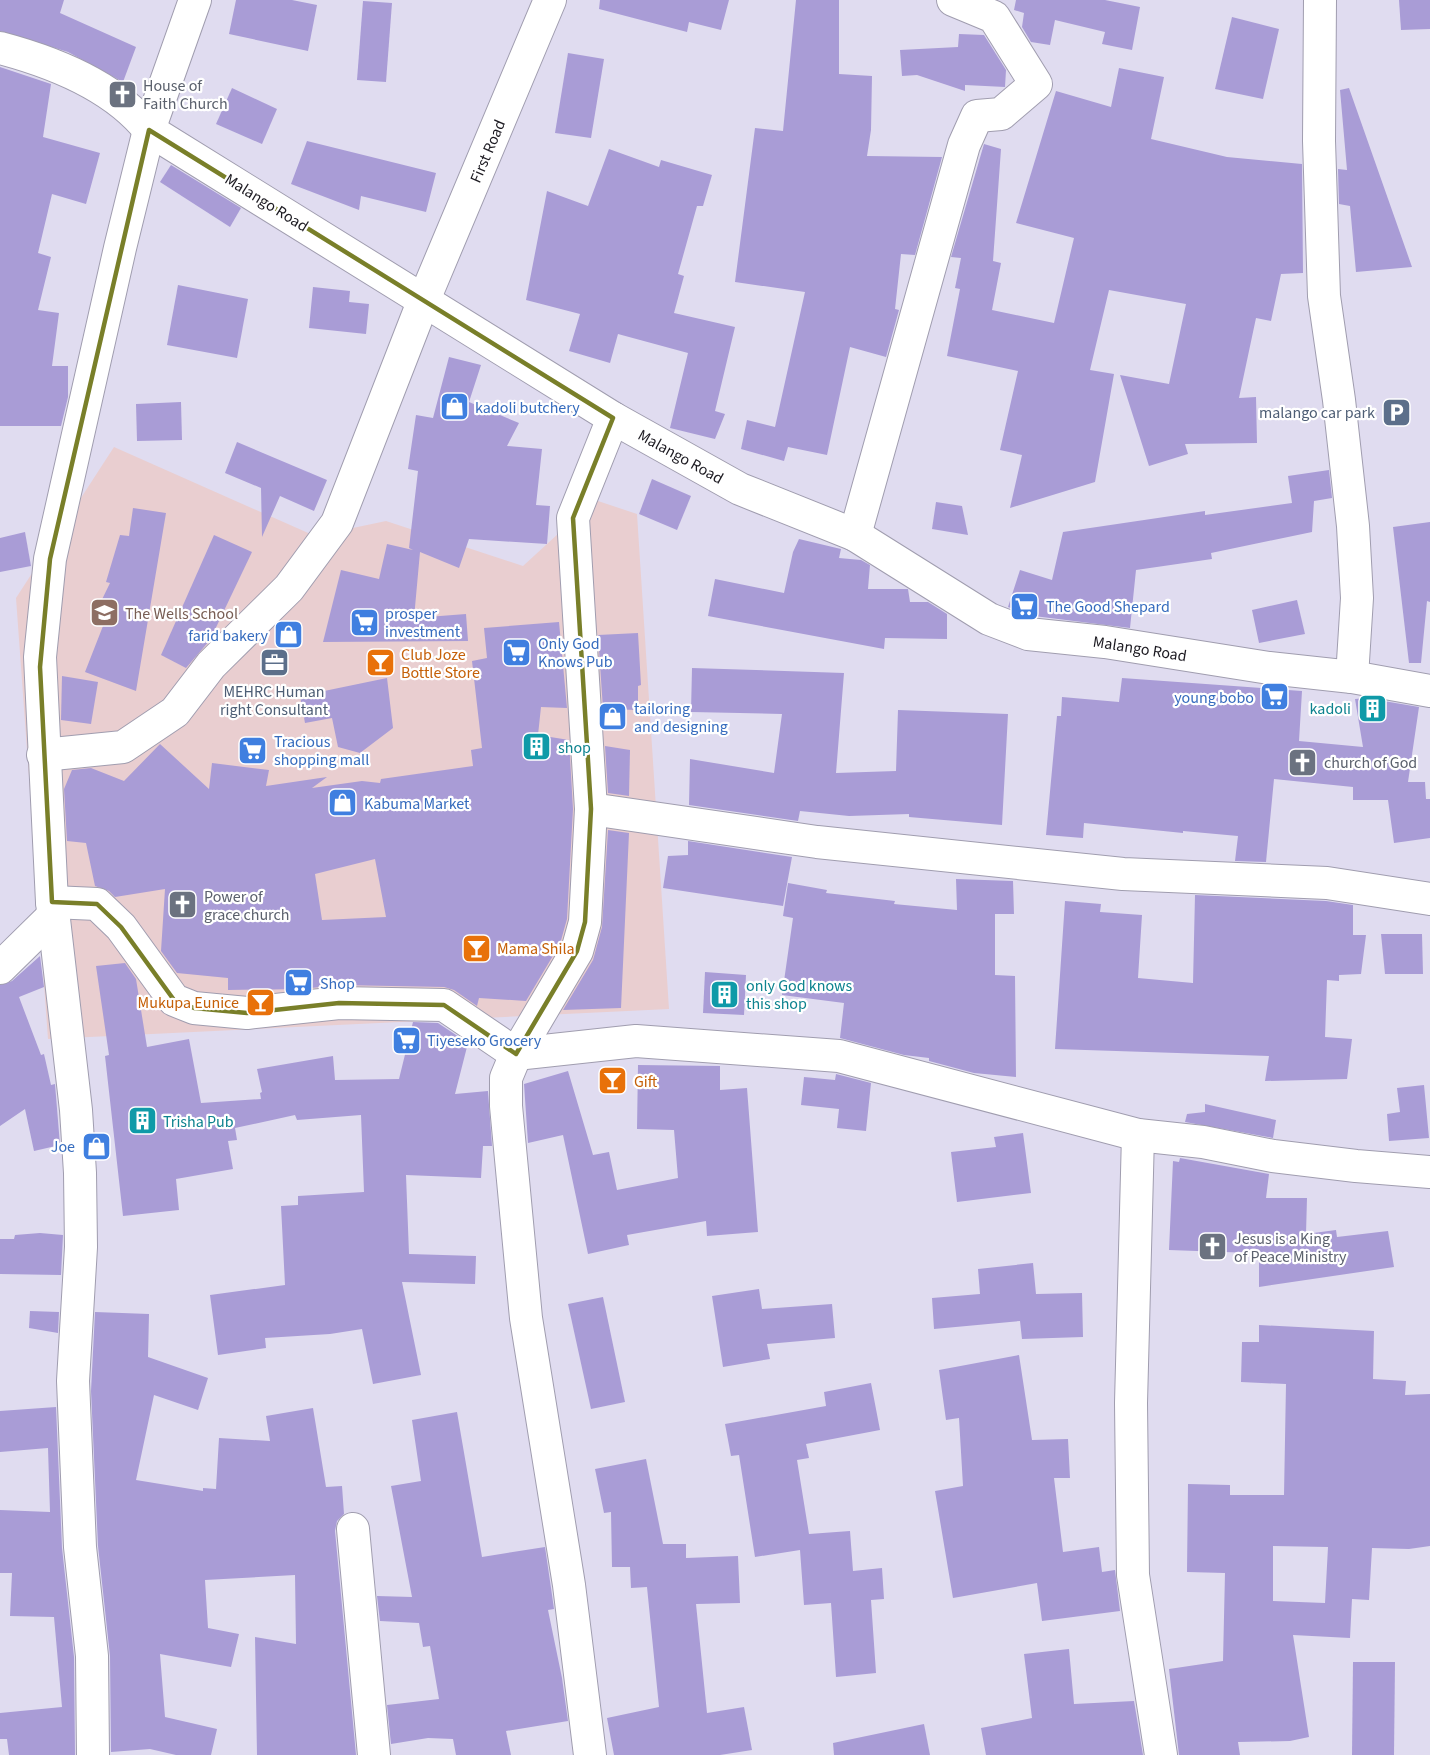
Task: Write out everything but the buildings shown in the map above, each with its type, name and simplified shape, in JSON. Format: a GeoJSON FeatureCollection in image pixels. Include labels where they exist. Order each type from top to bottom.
{"type":"FeatureCollection","features":[{"type":"Feature","properties":{"kind":"street"},"geometry":{"type":"LineString","coordinates":[[93,1755],[92,1656],[80,1546],[72,1381],[81,1247],[80,1173],[76,1110],[52,909],[40,657],[50,559],[149,130],[195,0]]}},
{"type":"Feature","properties":{"kind":"street","name":"First Road"},"geometry":{"type":"LineString","coordinates":[[43,755],[123,747],[176,712],[211,666],[289,588],[337,523],[423,302],[550,0]]}},
{"type":"Feature","properties":{"kind":"street"},"geometry":{"type":"LineString","coordinates":[[855,535],[964,145],[977,116],[1001,114],[1036,84],[994,17],[953,0]]}},
{"type":"Feature","properties":{"kind":"street"},"geometry":{"type":"LineString","coordinates":[[1320,0],[1319,141],[1324,296],[1339,400],[1353,526],[1357,598],[1352,677]]}},
{"type":"Feature","properties":{"kind":"street","name":"Malango Road"},"geometry":{"type":"LineString","coordinates":[[0,48],[48,61],[108,94],[134,111],[149,130],[612,418],[740,489],[855,535],[989,619],[1028,634],[1105,642],[1269,668],[1352,677],[1430,691]]}},
{"type":"Feature","properties":{"kind":"street"},"geometry":{"type":"LineString","coordinates":[[590,1755],[569,1585],[526,1318],[506,1106],[507,1078],[516,1054],[560,983],[581,937],[591,809],[573,518],[612,418]]}},
{"type":"Feature","properties":{"kind":"street"},"geometry":{"type":"LineString","coordinates":[[591,809],[818,842],[1123,874],[1327,883],[1430,900]]}},
{"type":"Feature","properties":{"kind":"street"},"geometry":{"type":"LineString","coordinates":[[0,968],[52,909],[97,904],[121,927],[174,1000],[194,1008],[247,1013],[339,1003],[444,1005],[516,1054],[636,1041],[839,1056],[1138,1135],[1203,1142],[1273,1156],[1356,1167],[1430,1172]]}},
{"type":"Feature","properties":{"kind":"street"},"geometry":{"type":"LineString","coordinates":[[1138,1135],[1131,1403],[1133,1575],[1161,1755]]}},
{"type":"Feature","properties":{"kind":"street"},"geometry":{"type":"LineString","coordinates":[[353,1529],[374,1755]]}},
{"type":"Feature","properties":{"kind":"highlighted area"},"geometry":{"type":"Polygon","coordinates":[[[149,130],[613,418],[573,518],[591,809],[585,922],[577,951],[516,1054],[444,1005],[339,1003],[247,1013],[194,1008],[174,1000],[121,927],[97,904],[52,902],[40,667],[50,559],[149,130]]]}},
{"type":"Feature","properties":{"kind":"shaded area","name":"Kabuma Market"},"geometry":{"type":"Polygon","coordinates":[[[114,447],[315,536],[386,521],[523,566],[595,500],[637,514],[669,1009],[48,1039],[16,598],[114,447]]]}},
{"type":"Feature","properties":{"kind":"place","name":"House of Faith Church"},"geometry":{"type":"Point","coordinates":[122,94]}},
{"type":"Feature","properties":{"kind":"place","name":"kadoli butchery"},"geometry":{"type":"Point","coordinates":[454,407]}},
{"type":"Feature","properties":{"kind":"place","name":"malango car park"},"geometry":{"type":"Point","coordinates":[1396,412]}},
{"type":"Feature","properties":{"kind":"place","name":"The Good Shepard"},"geometry":{"type":"Point","coordinates":[1025,606]}},
{"type":"Feature","properties":{"kind":"place","name":"The Wells School"},"geometry":{"type":"Point","coordinates":[104,613]}},
{"type":"Feature","properties":{"kind":"place","name":"prosper investment"},"geometry":{"type":"Point","coordinates":[364,622]}},
{"type":"Feature","properties":{"kind":"place","name":"farid bakery"},"geometry":{"type":"Point","coordinates":[289,635]}},
{"type":"Feature","properties":{"kind":"place","name":"Only God Knows Pub"},"geometry":{"type":"Point","coordinates":[517,652]}},
{"type":"Feature","properties":{"kind":"place","name":"MEHRC Human right Consultant"},"geometry":{"type":"Point","coordinates":[274,663]}},
{"type":"Feature","properties":{"kind":"place","name":"Club Joze Bottle Store"},"geometry":{"type":"Point","coordinates":[380,663]}},
{"type":"Feature","properties":{"kind":"place","name":"young bobo"},"geometry":{"type":"Point","coordinates":[1275,697]}},
{"type":"Feature","properties":{"kind":"place","name":"kadoli"},"geometry":{"type":"Point","coordinates":[1372,708]}},
{"type":"Feature","properties":{"kind":"place","name":"tailoring and designing"},"geometry":{"type":"Point","coordinates":[613,717]}},
{"type":"Feature","properties":{"kind":"place","name":"shop"},"geometry":{"type":"Point","coordinates":[537,747]}},
{"type":"Feature","properties":{"kind":"place","name":"Tracious shopping mall"},"geometry":{"type":"Point","coordinates":[253,750]}},
{"type":"Feature","properties":{"kind":"place","name":"church of God"},"geometry":{"type":"Point","coordinates":[1303,762]}},
{"type":"Feature","properties":{"kind":"place","name":"Kabuma Market"},"geometry":{"type":"Point","coordinates":[343,803]}},
{"type":"Feature","properties":{"kind":"place","name":"Power of grace church"},"geometry":{"type":"Point","coordinates":[183,905]}},
{"type":"Feature","properties":{"kind":"place","name":"Mama Shila"},"geometry":{"type":"Point","coordinates":[476,948]}},
{"type":"Feature","properties":{"kind":"place","name":"Shop"},"geometry":{"type":"Point","coordinates":[299,983]}},
{"type":"Feature","properties":{"kind":"place","name":"only God knows this shop"},"geometry":{"type":"Point","coordinates":[725,994]}},
{"type":"Feature","properties":{"kind":"place","name":"Mukupa Eunice"},"geometry":{"type":"Point","coordinates":[260,1002]}},
{"type":"Feature","properties":{"kind":"place","name":"Tiyeseko Grocery"},"geometry":{"type":"Point","coordinates":[406,1040]}},
{"type":"Feature","properties":{"kind":"place","name":"Gift"},"geometry":{"type":"Point","coordinates":[613,1081]}},
{"type":"Feature","properties":{"kind":"place","name":"Trisha Pub"},"geometry":{"type":"Point","coordinates":[142,1121]}},
{"type":"Feature","properties":{"kind":"place","name":"Joe"},"geometry":{"type":"Point","coordinates":[96,1146]}},
{"type":"Feature","properties":{"kind":"place","name":"Jesus is a King of Peace Ministry"},"geometry":{"type":"Point","coordinates":[1213,1247]}}]}
